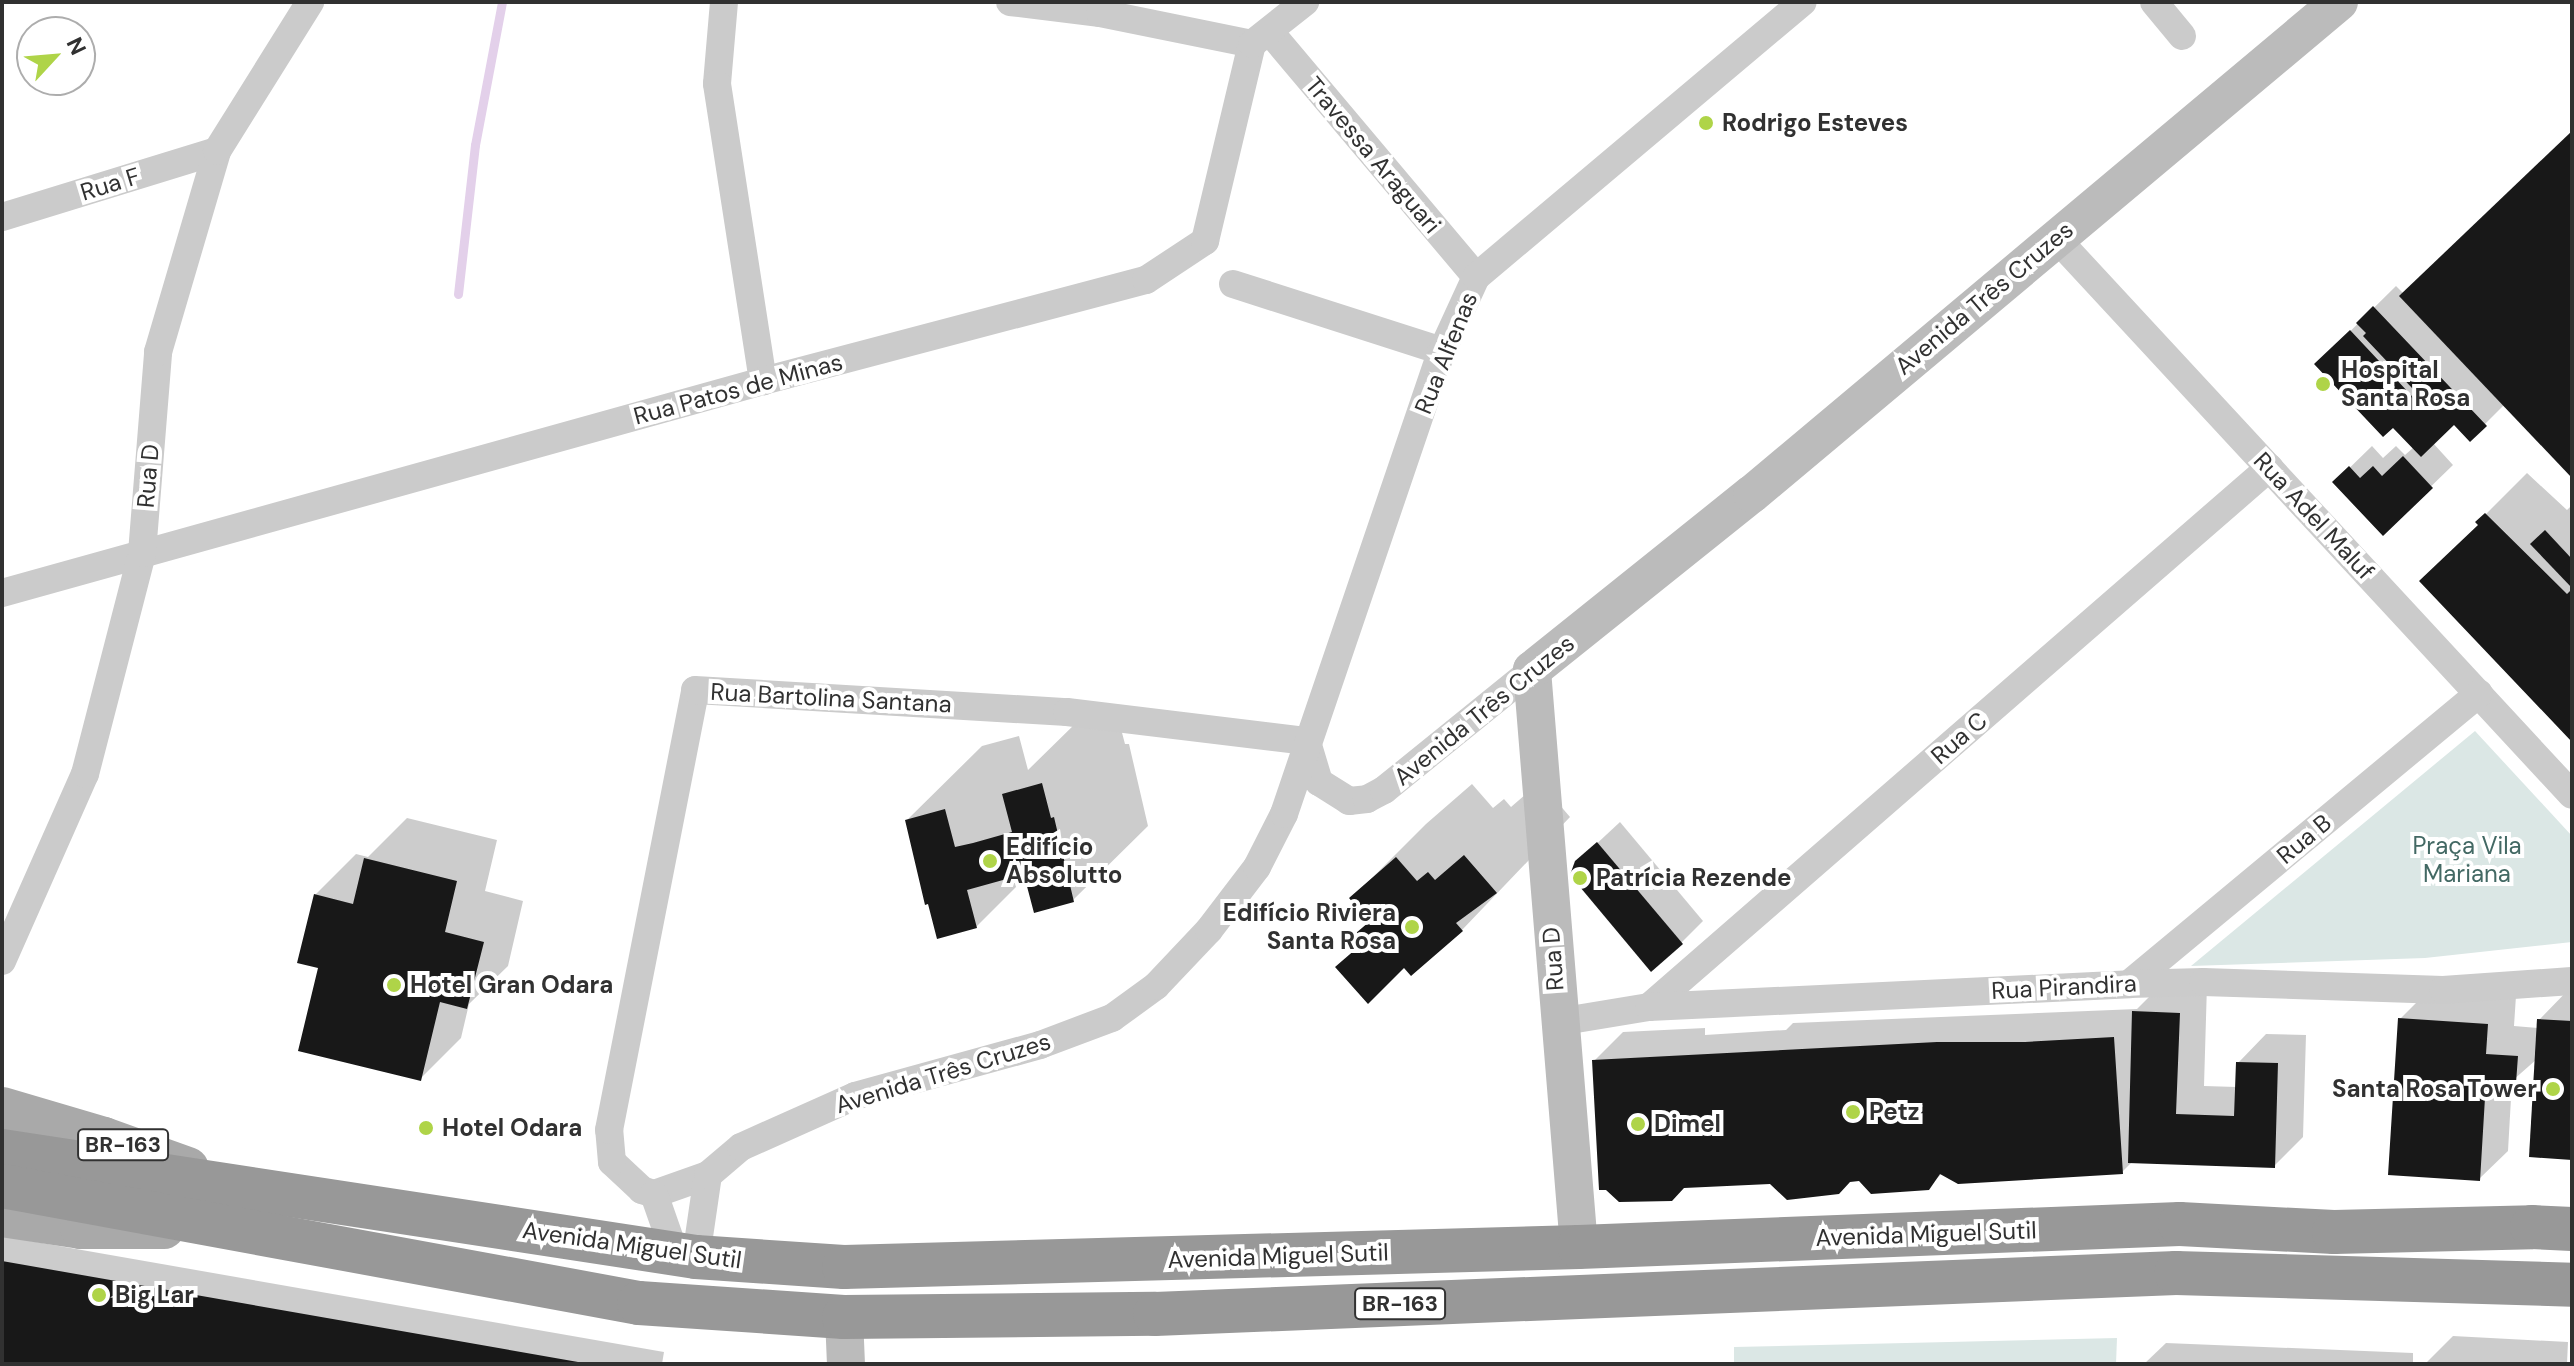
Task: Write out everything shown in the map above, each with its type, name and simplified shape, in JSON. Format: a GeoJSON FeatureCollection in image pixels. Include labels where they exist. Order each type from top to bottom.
{"type":"FeatureCollection","features":[{"type":"Feature","properties":{"kind":"highway","name":"BR-163"},"geometry":{"type":"LineString","coordinates":[[2,1151],[238,1208]]}},
{"type":"Feature","properties":{"kind":"highway","name":"BR-163"},"geometry":{"type":"LineString","coordinates":[[2,1186],[238,1208]]}},
{"type":"Feature","properties":{"kind":"highway","name":"Avenida Miguel Sutil"},"geometry":{"type":"LineString","coordinates":[[238,1208],[686,1256],[844,1267],[1579,1247],[2180,1224],[2334,1232],[2532,1227],[2572,1229]]}},
{"type":"Feature","properties":{"kind":"highway","name":"Avenida Miguel Sutil"},"geometry":{"type":"LineString","coordinates":[[238,1208],[639,1303],[844,1317],[1155,1314],[2176,1273],[2572,1285]]}},
{"type":"Feature","properties":{"kind":"main road","name":"Avenida Miguel Sutil"},"geometry":{"type":"LineString","coordinates":[[2,1108],[104,1138],[238,1208]]}},
{"type":"Feature","properties":{"kind":"main road","name":"Avenida Miguel Sutil"},"geometry":{"type":"LineString","coordinates":[[2,1216],[81,1228],[238,1208]]}},
{"type":"Feature","properties":{"kind":"street","name":"Rua D"},"geometry":{"type":"LineString","coordinates":[[2,961],[85,774],[142,553],[158,352],[217,151],[310,2]]}},
{"type":"Feature","properties":{"kind":"street"},"geometry":{"type":"LineString","coordinates":[[724,2],[717,84],[763,381]]}},
{"type":"Feature","properties":{"kind":"street"},"geometry":{"type":"LineString","coordinates":[[1010,2],[1101,8],[1261,38],[1305,2]]}},
{"type":"Feature","properties":{"kind":"street","name":"Rua Alfenas"},"geometry":{"type":"LineString","coordinates":[[1307,741],[1442,351],[1476,277],[1803,2]]}},
{"type":"Feature","properties":{"kind":"street"},"geometry":{"type":"LineString","coordinates":[[2154,2],[2182,36]]}},
{"type":"Feature","properties":{"kind":"street","name":"Avenida Três Cruzes"},"geometry":{"type":"LineString","coordinates":[[1307,741],[1319,782],[1349,801],[1367,799],[1384,790],[1752,494],[2339,2]]}},
{"type":"Feature","properties":{"kind":"street","name":"Rua Patos de Minas"},"geometry":{"type":"LineString","coordinates":[[2,593],[763,381],[1146,280],[1205,241],[1261,38]]}},
{"type":"Feature","properties":{"kind":"street","name":"Travessa Araguari"},"geometry":{"type":"LineString","coordinates":[[1261,38],[1476,277]]}},
{"type":"Feature","properties":{"kind":"street","name":"Rua F"},"geometry":{"type":"LineString","coordinates":[[2,217],[217,151]]}},
{"type":"Feature","properties":{"kind":"street","name":"Rua Adel Maluf"},"geometry":{"type":"LineString","coordinates":[[2056,238],[2572,795]]}},
{"type":"Feature","properties":{"kind":"street"},"geometry":{"type":"LineString","coordinates":[[1233,284],[1442,351]]}},
{"type":"Feature","properties":{"kind":"street","name":"Rua C"},"geometry":{"type":"LineString","coordinates":[[1649,1007],[2269,468]]}},
{"type":"Feature","properties":{"kind":"street","name":"Rua D"},"geometry":{"type":"LineString","coordinates":[[1532,670],[1558,1022],[1579,1247]]}},
{"type":"Feature","properties":{"kind":"street","name":"Rua Bartolina Santana"},"geometry":{"type":"LineString","coordinates":[[654,1194],[642,1190],[612,1162],[609,1130],[695,690],[1067,712],[1307,741]]}},
{"type":"Feature","properties":{"kind":"street","name":"Rua B"},"geometry":{"type":"LineString","coordinates":[[2129,984],[2479,693]]}},
{"type":"Feature","properties":{"kind":"street","name":"Avenida Três Cruzes"},"geometry":{"type":"LineString","coordinates":[[708,1175],[741,1147],[855,1096],[1040,1045],[1112,1018],[1156,986],[1209,930],[1257,867],[1284,814],[1307,741]]}},
{"type":"Feature","properties":{"kind":"street","name":"Rua Pirandira"},"geometry":{"type":"LineString","coordinates":[[1558,1022],[1649,1007],[2129,984],[2203,982],[2443,990],[2572,981]]}},
{"type":"Feature","properties":{"kind":"street"},"geometry":{"type":"LineString","coordinates":[[686,1256],[654,1194],[708,1175]]}},
{"type":"Feature","properties":{"kind":"street"},"geometry":{"type":"LineString","coordinates":[[686,1256],[708,1175]]}},
{"type":"Feature","properties":{"kind":"street"},"geometry":{"type":"LineString","coordinates":[[844,1317],[846,1364]]}},
{"type":"Feature","properties":{"kind":"green space","name":"Praça Vila Mariana"},"geometry":{"type":"Polygon","coordinates":[[[2475,731],[2572,836],[2572,942],[2425,958],[2191,966],[2475,731]]]}},
{"type":"Feature","properties":{"kind":"green space"},"geometry":{"type":"Polygon","coordinates":[[[2117,1338],[2116,1364],[1734,1364],[1734,1347],[2117,1338]]]}},
{"type":"Feature","properties":{"kind":"building"},"geometry":{"type":"Polygon","coordinates":[[[2572,131],[2572,478],[2399,296],[2572,131]]]}},
{"type":"Feature","properties":{"kind":"building"},"geometry":{"type":"Polygon","coordinates":[[[2373,306],[2487,426],[2470,442],[2454,425],[2421,457],[2393,428],[2383,437],[2314,364],[2350,330],[2424,409],[2428,405],[2363,336],[2366,333],[2356,323],[2373,306]]]}},
{"type":"Feature","properties":{"kind":"building"},"geometry":{"type":"Polygon","coordinates":[[[2403,456],[2433,488],[2383,536],[2332,482],[2349,466],[2360,478],[2373,466],[2382,476],[2403,456]]]}},
{"type":"Feature","properties":{"kind":"building"},"geometry":{"type":"Polygon","coordinates":[[[2485,513],[2567,594],[2572,589],[2572,742],[2419,581],[2478,525],[2475,522],[2485,513]]]}},
{"type":"Feature","properties":{"kind":"building"},"geometry":{"type":"Polygon","coordinates":[[[2545,530],[2572,559],[2572,588],[2530,544],[2545,530]]]}},
{"type":"Feature","properties":{"kind":"building","name":"Edifício Absolutto"},"geometry":{"type":"Polygon","coordinates":[[[1042,783],[1051,818],[1054,817],[1074,902],[1034,913],[1024,875],[1003,880],[967,890],[977,928],[937,939],[928,904],[925,905],[905,820],[945,809],[955,847],[973,843],[1012,832],[1002,794],[1042,783]]]}},
{"type":"Feature","properties":{"kind":"building"},"geometry":{"type":"Polygon","coordinates":[[[1597,842],[1683,944],[1651,972],[1570,875],[1575,861],[1597,842]]]}},
{"type":"Feature","properties":{"kind":"building","name":"Edifício Riviera Santa Rosa"},"geometry":{"type":"Polygon","coordinates":[[[1464,855],[1497,893],[1456,923],[1463,931],[1411,976],[1404,968],[1368,1004],[1335,967],[1364,942],[1356,933],[1369,922],[1349,898],[1396,857],[1417,881],[1428,872],[1435,880],[1464,855]]]}},
{"type":"Feature","properties":{"kind":"building","name":"Hotel Gran Odara"},"geometry":{"type":"Polygon","coordinates":[[[364,858],[457,881],[445,932],[484,942],[467,1009],[440,1002],[421,1081],[298,1051],[318,968],[297,963],[314,894],[353,904],[364,858]]]}},
{"type":"Feature","properties":{"kind":"building"},"geometry":{"type":"Polygon","coordinates":[[[2132,1011],[2180,1013],[2176,1114],[2234,1116],[2236,1062],[2278,1063],[2275,1168],[2128,1163],[2132,1011]]]}},
{"type":"Feature","properties":{"kind":"building"},"geometry":{"type":"Polygon","coordinates":[[[2398,1018],[2488,1024],[2486,1054],[2518,1056],[2516,1083],[2486,1081],[2480,1181],[2388,1175],[2398,1018]]]}},
{"type":"Feature","properties":{"kind":"building","name":"Santa Rosa Tower"},"geometry":{"type":"Polygon","coordinates":[[[2537,1019],[2572,1021],[2572,1160],[2529,1157],[2537,1019]]]}},
{"type":"Feature","properties":{"kind":"building"},"geometry":{"type":"Polygon","coordinates":[[[2114,1037],[2123,1174],[1958,1184],[1940,1174],[1929,1190],[1871,1194],[1859,1181],[1850,1182],[1839,1194],[1787,1200],[1770,1184],[1684,1188],[1672,1201],[1619,1202],[1606,1190],[1599,1190],[1592,1060],[1937,1042],[2025,1042],[2114,1037]]]}},
{"type":"Feature","properties":{"kind":"building","name":"Big Lar"},"geometry":{"type":"Polygon","coordinates":[[[2,1261],[578,1362],[578,1364],[2,1364],[2,1261]]]}},
{"type":"Feature","properties":{"kind":"waterway"},"geometry":{"type":"LineString","coordinates":[[458,294],[475,145],[502,2]]}},
{"type":"Feature","properties":{"kind":"place","name":"Rodrigo Esteves"},"geometry":{"type":"Point","coordinates":[1706,123]}},
{"type":"Feature","properties":{"kind":"place","name":"Hospital Santa Rosa"},"geometry":{"type":"Point","coordinates":[2323,384]}},
{"type":"Feature","properties":{"kind":"place","name":"Edifício Absolutto"},"geometry":{"type":"Point","coordinates":[990,861]}},
{"type":"Feature","properties":{"kind":"place","name":"Patrícia Rezende"},"geometry":{"type":"Point","coordinates":[1580,878]}},
{"type":"Feature","properties":{"kind":"place","name":"Edifício Riviera Santa Rosa"},"geometry":{"type":"Point","coordinates":[1412,927]}},
{"type":"Feature","properties":{"kind":"place","name":"Hotel Gran Odara"},"geometry":{"type":"Point","coordinates":[394,985]}},
{"type":"Feature","properties":{"kind":"place","name":"Santa Rosa Tower"},"geometry":{"type":"Point","coordinates":[2553,1089]}},
{"type":"Feature","properties":{"kind":"place","name":"Petz"},"geometry":{"type":"Point","coordinates":[1853,1112]}},
{"type":"Feature","properties":{"kind":"place","name":"Dimel"},"geometry":{"type":"Point","coordinates":[1638,1124]}},
{"type":"Feature","properties":{"kind":"place","name":"Hotel Odara"},"geometry":{"type":"Point","coordinates":[426,1128]}},
{"type":"Feature","properties":{"kind":"place","name":"Big Lar"},"geometry":{"type":"Point","coordinates":[99,1295]}}]}
